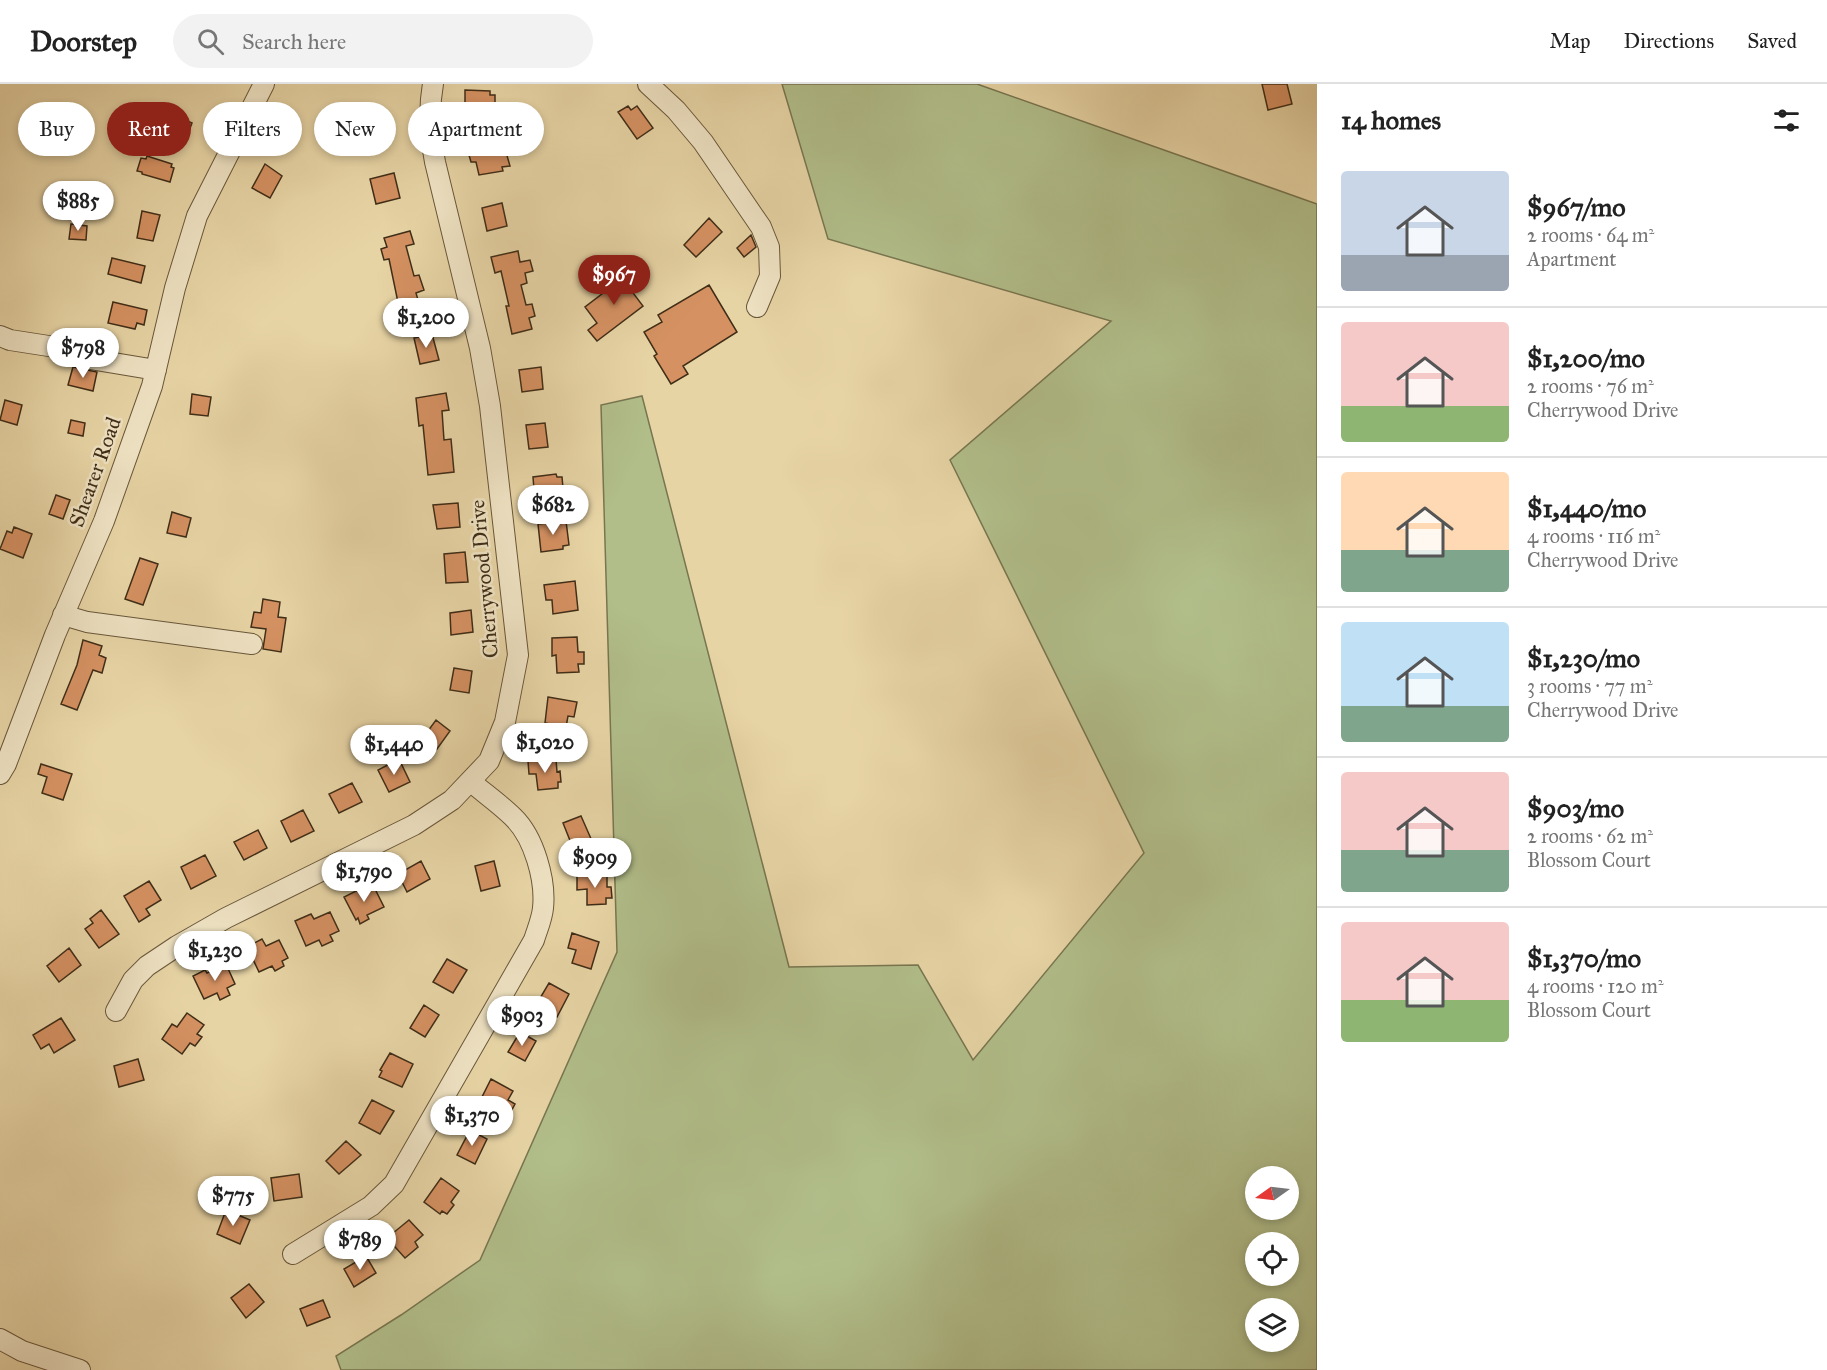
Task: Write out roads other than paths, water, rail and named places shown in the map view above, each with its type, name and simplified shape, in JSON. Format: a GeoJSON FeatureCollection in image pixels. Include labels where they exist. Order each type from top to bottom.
{"type":"FeatureCollection","features":[{"type":"Feature","properties":{"kind":"street","name":"Shearer Road"},"geometry":{"type":"LineString","coordinates":[[0,774],[6,764],[63,615],[104,521],[152,386],[175,288],[197,216],[264,84]]}},
{"type":"Feature","properties":{"kind":"street","name":"Cherrywood Drive"},"geometry":{"type":"LineString","coordinates":[[116,1011],[133,980],[147,966],[177,946],[226,918],[414,825],[452,800],[489,761],[505,722],[518,655],[490,406],[480,348],[430,134],[430,101],[433,84]]}},
{"type":"Feature","properties":{"kind":"street"},"geometry":{"type":"LineString","coordinates":[[648,84],[676,110],[703,142],[761,227],[769,247],[770,276],[757,307]]}},
{"type":"Feature","properties":{"kind":"street"},"geometry":{"type":"LineString","coordinates":[[0,336],[10,340],[55,347],[94,360],[156,370]]}},
{"type":"Feature","properties":{"kind":"street"},"geometry":{"type":"LineString","coordinates":[[63,615],[87,622],[252,644]]}},
{"type":"Feature","properties":{"kind":"street"},"geometry":{"type":"LineString","coordinates":[[292,1254],[371,1206],[394,1184],[534,940],[543,910],[539,865],[526,835],[515,819],[470,781]]}},
{"type":"Feature","properties":{"kind":"street"},"geometry":{"type":"LineString","coordinates":[[0,1339],[22,1352],[80,1370]]}}]}
